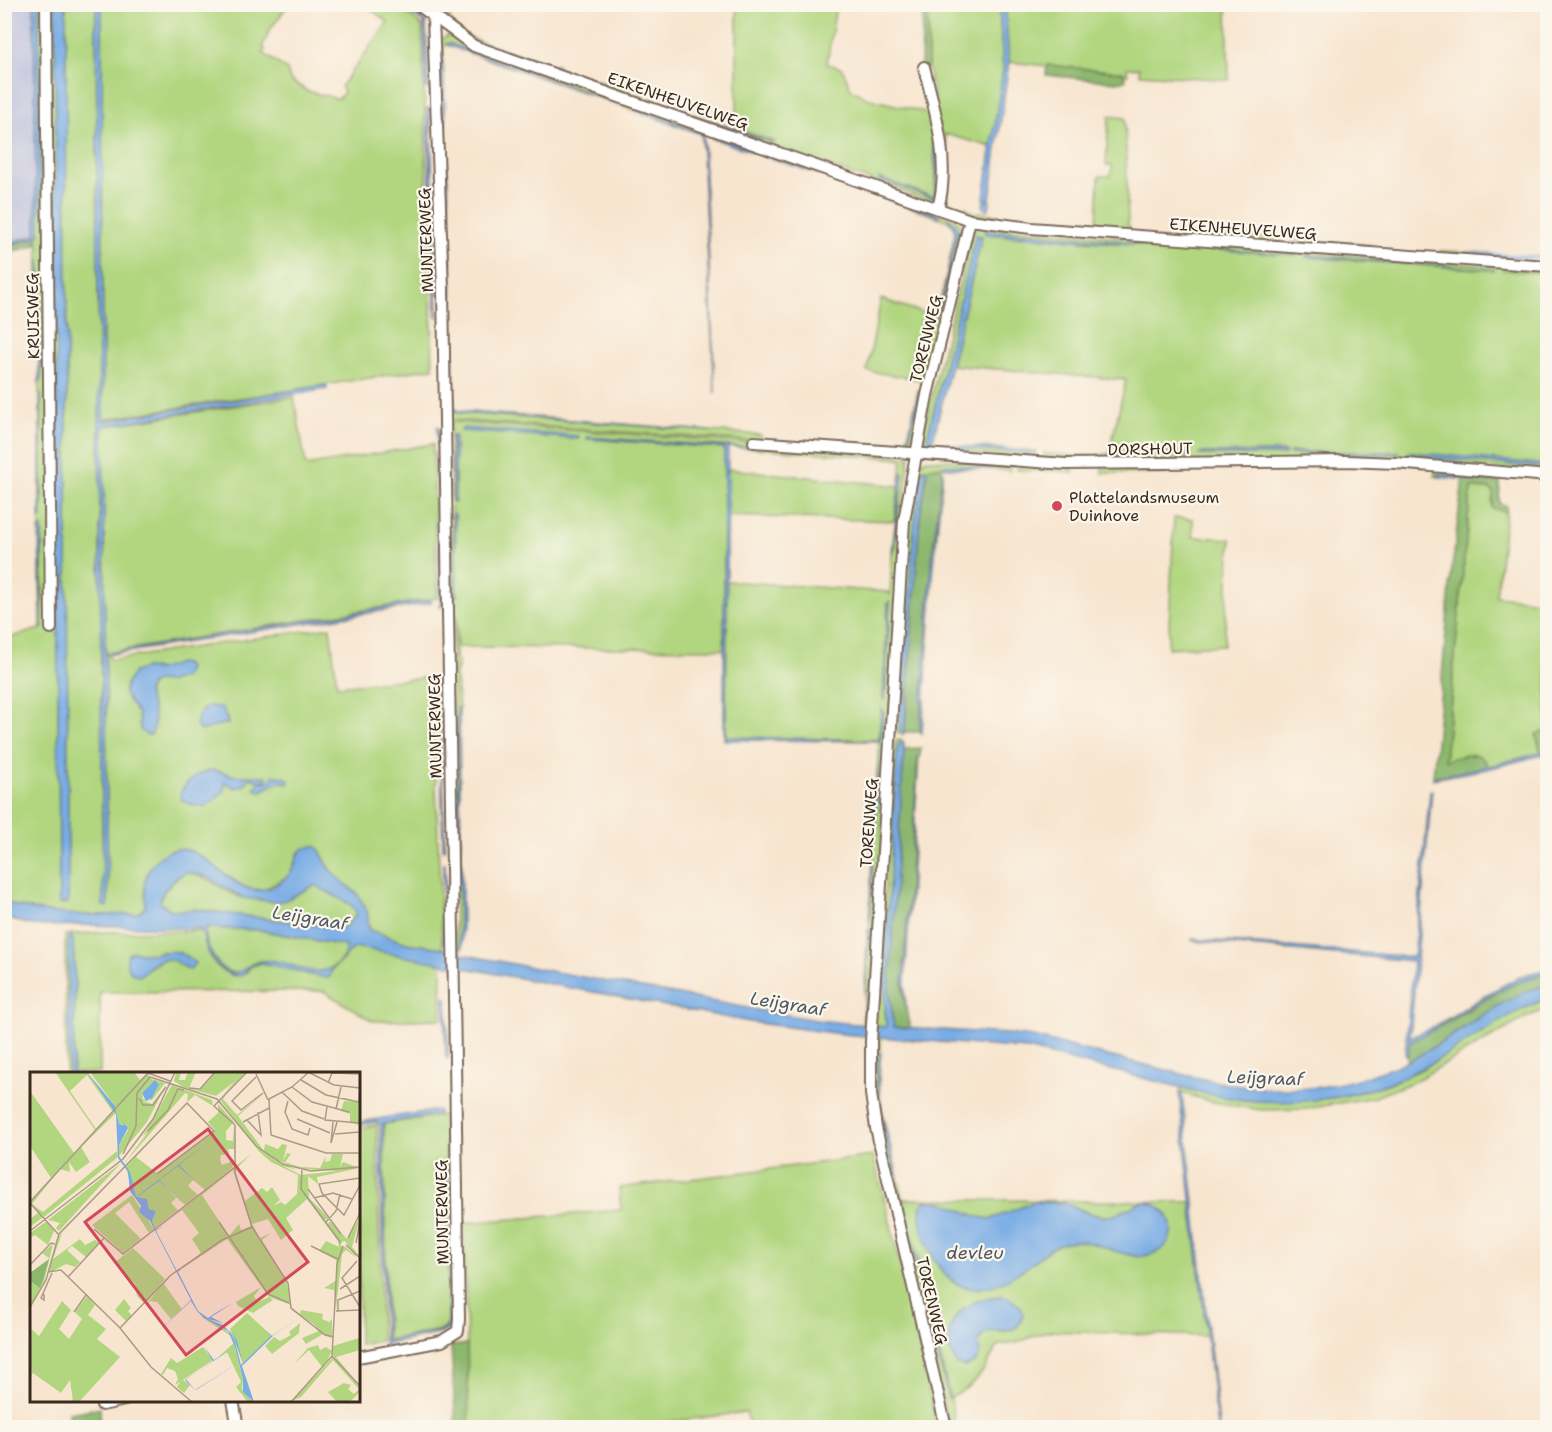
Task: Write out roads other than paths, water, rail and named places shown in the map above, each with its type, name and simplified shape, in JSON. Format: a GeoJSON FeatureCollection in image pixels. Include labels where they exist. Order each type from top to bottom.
{"type":"FeatureCollection","features":[{"type":"Feature","properties":{"kind":"street","name":"KRUISWEG"},"geometry":{"type":"LineString","coordinates":[[46,4],[51,628]]}},
{"type":"Feature","properties":{"kind":"street","name":"EIKENHEUVELWEG"},"geometry":{"type":"LineString","coordinates":[[417,4],[474,46],[970,220],[1031,228],[1548,266]]}},
{"type":"Feature","properties":{"kind":"street","name":"MUNTERWEG"},"geometry":{"type":"LineString","coordinates":[[360,1357],[442,1341],[458,1331],[443,301],[433,17]]}},
{"type":"Feature","properties":{"kind":"street"},"geometry":{"type":"LineString","coordinates":[[924,67],[942,160],[943,182],[938,208]]}},
{"type":"Feature","properties":{"kind":"street","name":"TORENWEG"},"geometry":{"type":"LineString","coordinates":[[946,1428],[876,1128],[871,1094],[871,1041],[904,521],[915,453],[970,220]]}},
{"type":"Feature","properties":{"kind":"street","name":"DORSHOUT"},"geometry":{"type":"LineString","coordinates":[[754,442],[1066,464],[1346,461],[1548,476]]}},
{"type":"Feature","properties":{"kind":"street"},"geometry":{"type":"LineString","coordinates":[[102,1405],[119,1402]]}},
{"type":"Feature","properties":{"kind":"street"},"geometry":{"type":"LineString","coordinates":[[233,1402],[238,1428]]}},
{"type":"Feature","properties":{"kind":"water"},"geometry":{"type":"Polygon","coordinates":[[[34,5],[39,5],[40,233],[36,238],[5,246],[5,244],[36,235],[34,5]]]}},
{"type":"Feature","properties":{"kind":"water"},"geometry":{"type":"Polygon","coordinates":[[[55,5],[66,5],[68,903],[60,904],[59,901],[55,5]]]}},
{"type":"Feature","properties":{"kind":"water"},"geometry":{"type":"Polygon","coordinates":[[[96,5],[102,5],[103,421],[327,385],[327,389],[103,426],[108,906],[106,907],[103,906],[96,5]]]}},
{"type":"Feature","properties":{"kind":"water"},"geometry":{"type":"Polygon","coordinates":[[[399,5],[404,5],[426,23],[429,89],[426,88],[424,23],[399,5]]]}},
{"type":"Feature","properties":{"kind":"water"},"geometry":{"type":"Polygon","coordinates":[[[999,5],[1005,5],[1009,62],[990,199],[988,199],[989,209],[986,210],[983,207],[986,201],[984,198],[1003,70],[999,5]]]}},
{"type":"Feature","properties":{"kind":"water"},"geometry":{"type":"Polygon","coordinates":[[[448,43],[609,100],[626,107],[446,45],[448,43]]]}},
{"type":"Feature","properties":{"kind":"water"},"geometry":{"type":"Polygon","coordinates":[[[440,55],[443,55],[454,397],[452,397],[440,55]]]}},
{"type":"Feature","properties":{"kind":"water"},"geometry":{"type":"Polygon","coordinates":[[[427,108],[430,108],[438,317],[436,317],[427,108]]]}},
{"type":"Feature","properties":{"kind":"water"},"geometry":{"type":"Polygon","coordinates":[[[636,108],[703,133],[715,393],[701,134],[635,111],[636,108]]]}},
{"type":"Feature","properties":{"kind":"water"},"geometry":{"type":"Polygon","coordinates":[[[694,116],[775,142],[775,143],[694,116]]]}},
{"type":"Feature","properties":{"kind":"water"},"geometry":{"type":"Polygon","coordinates":[[[931,121],[937,149],[936,199],[879,180],[879,178],[934,197],[936,175],[931,121]]]}},
{"type":"Feature","properties":{"kind":"water"},"geometry":{"type":"Polygon","coordinates":[[[715,136],[825,175],[827,177],[714,139],[715,136]]]}},
{"type":"Feature","properties":{"kind":"water"},"geometry":{"type":"Polygon","coordinates":[[[835,178],[939,215],[939,216],[834,181],[835,178]]]}},
{"type":"Feature","properties":{"kind":"water"},"geometry":{"type":"Polygon","coordinates":[[[948,218],[956,225],[958,231],[939,311],[955,233],[948,218]]]}},
{"type":"Feature","properties":{"kind":"water"},"geometry":{"type":"Polygon","coordinates":[[[985,230],[1296,255],[986,234],[985,230]]]}},
{"type":"Feature","properties":{"kind":"water"},"geometry":{"type":"Polygon","coordinates":[[[976,235],[982,236],[932,444],[929,446],[926,443],[976,235]]]}},
{"type":"Feature","properties":{"kind":"water"},"geometry":{"type":"Polygon","coordinates":[[[1306,255],[1495,270],[1306,257],[1306,255]]]}},
{"type":"Feature","properties":{"kind":"water"},"geometry":{"type":"Polygon","coordinates":[[[38,260],[40,260],[41,380],[39,382],[38,260]]]}},
{"type":"Feature","properties":{"kind":"water"},"geometry":{"type":"Polygon","coordinates":[[[918,392],[920,394],[908,446],[906,446],[918,392]]]}},
{"type":"Feature","properties":{"kind":"water"},"geometry":{"type":"Polygon","coordinates":[[[40,393],[42,518],[40,519],[40,393]]]}},
{"type":"Feature","properties":{"kind":"water"},"geometry":{"type":"Polygon","coordinates":[[[453,410],[710,431],[458,413],[453,410]]]}},
{"type":"Feature","properties":{"kind":"water"},"geometry":{"type":"Polygon","coordinates":[[[437,427],[439,428],[442,607],[440,607],[437,427]]]}},
{"type":"Feature","properties":{"kind":"water"},"geometry":{"type":"Polygon","coordinates":[[[463,428],[579,437],[578,439],[461,431],[463,428]]]}},
{"type":"Feature","properties":{"kind":"water"},"geometry":{"type":"Polygon","coordinates":[[[452,436],[455,436],[455,502],[453,502],[452,436]]]}},
{"type":"Feature","properties":{"kind":"water"},"geometry":{"type":"Polygon","coordinates":[[[587,437],[750,448],[728,447],[726,737],[879,740],[882,709],[884,712],[881,741],[724,740],[724,448],[587,439],[587,437]]]}},
{"type":"Feature","properties":{"kind":"water"},"geometry":{"type":"Polygon","coordinates":[[[946,445],[1034,451],[1035,452],[946,448],[946,445]]]}},
{"type":"Feature","properties":{"kind":"water"},"geometry":{"type":"Polygon","coordinates":[[[1285,452],[1285,455],[1199,455],[1200,453],[1285,452]]]}},
{"type":"Feature","properties":{"kind":"water"},"geometry":{"type":"Polygon","coordinates":[[[1289,452],[1399,452],[1400,454],[1290,454],[1289,452]]]}},
{"type":"Feature","properties":{"kind":"water"},"geometry":{"type":"Polygon","coordinates":[[[1410,452],[1547,465],[1547,468],[1410,456],[1408,454],[1410,452]]]}},
{"type":"Feature","properties":{"kind":"water"},"geometry":{"type":"Polygon","coordinates":[[[1190,453],[1189,456],[1109,456],[1110,454],[1190,453]]]}},
{"type":"Feature","properties":{"kind":"water"},"geometry":{"type":"Polygon","coordinates":[[[944,466],[991,467],[992,469],[946,468],[944,466]]]}},
{"type":"Feature","properties":{"kind":"water"},"geometry":{"type":"Polygon","coordinates":[[[922,469],[927,471],[920,516],[904,733],[900,732],[899,727],[914,527],[922,469]]]}},
{"type":"Feature","properties":{"kind":"water"},"geometry":{"type":"Polygon","coordinates":[[[943,471],[922,733],[920,729],[932,561],[943,471]]]}},
{"type":"Feature","properties":{"kind":"water"},"geometry":{"type":"Polygon","coordinates":[[[901,472],[903,473],[893,553],[892,552],[901,472]]]}},
{"type":"Feature","properties":{"kind":"water"},"geometry":{"type":"Polygon","coordinates":[[[1438,474],[1491,480],[1490,482],[1439,477],[1438,474]]]}},
{"type":"Feature","properties":{"kind":"water"},"geometry":{"type":"Polygon","coordinates":[[[453,514],[455,514],[457,596],[455,596],[453,514]]]}},
{"type":"Feature","properties":{"kind":"water"},"geometry":{"type":"Polygon","coordinates":[[[42,528],[41,630],[39,529],[42,528]]]}},
{"type":"Feature","properties":{"kind":"water"},"geometry":{"type":"Polygon","coordinates":[[[431,600],[431,603],[109,655],[110,653],[431,600]]]}},
{"type":"Feature","properties":{"kind":"water"},"geometry":{"type":"Polygon","coordinates":[[[890,602],[885,699],[883,700],[888,603],[890,602]]]}},
{"type":"Feature","properties":{"kind":"water"},"geometry":{"type":"Polygon","coordinates":[[[179,663],[185,664],[188,668],[185,677],[170,682],[156,681],[150,686],[147,693],[154,725],[151,735],[146,735],[140,729],[138,714],[124,694],[126,684],[134,672],[146,668],[159,670],[179,663]]]}},
{"type":"Feature","properties":{"kind":"water"},"geometry":{"type":"Polygon","coordinates":[[[441,694],[445,850],[443,850],[441,694]]]}},
{"type":"Feature","properties":{"kind":"water"},"geometry":{"type":"Polygon","coordinates":[[[209,706],[223,708],[228,724],[199,730],[198,717],[203,709],[209,706]]]}},
{"type":"Feature","properties":{"kind":"water"},"geometry":{"type":"Polygon","coordinates":[[[457,708],[459,708],[461,853],[459,853],[457,708]]]}},
{"type":"Feature","properties":{"kind":"water"},"geometry":{"type":"Polygon","coordinates":[[[901,742],[904,744],[889,991],[894,1027],[1033,1037],[1225,1083],[1259,1088],[1293,1089],[1337,1084],[1395,1067],[1442,1042],[1494,1008],[1547,985],[1547,999],[1498,1022],[1436,1060],[1395,1080],[1343,1096],[1288,1102],[1261,1101],[1207,1094],[1027,1049],[841,1034],[750,1022],[355,947],[341,961],[346,946],[259,930],[206,928],[206,939],[212,955],[221,966],[232,973],[263,961],[280,962],[311,971],[327,970],[336,965],[330,977],[326,978],[262,963],[251,966],[241,976],[229,974],[215,963],[208,953],[200,929],[87,925],[45,926],[26,924],[5,917],[4,902],[53,913],[137,914],[145,907],[145,884],[149,871],[157,859],[173,850],[186,850],[199,855],[248,888],[266,889],[276,885],[288,875],[302,850],[315,846],[319,849],[330,870],[358,895],[367,911],[369,930],[406,943],[442,948],[461,954],[769,1012],[816,1020],[886,1027],[884,980],[898,745],[901,742]],[[186,872],[170,884],[161,897],[160,902],[171,910],[193,909],[336,928],[345,927],[356,915],[356,911],[350,904],[315,885],[284,901],[275,902],[243,898],[207,877],[186,872]]]}},
{"type":"Feature","properties":{"kind":"water"},"geometry":{"type":"Polygon","coordinates":[[[1547,751],[1542,755],[1488,769],[1433,779],[1434,777],[1547,751]]]}},
{"type":"Feature","properties":{"kind":"water"},"geometry":{"type":"Polygon","coordinates":[[[879,752],[876,826],[874,826],[874,803],[879,752]]]}},
{"type":"Feature","properties":{"kind":"water"},"geometry":{"type":"Polygon","coordinates":[[[919,756],[905,982],[906,1011],[903,982],[919,756]]]}},
{"type":"Feature","properties":{"kind":"water"},"geometry":{"type":"Polygon","coordinates":[[[214,770],[235,776],[267,776],[266,780],[262,780],[263,782],[269,781],[274,775],[289,779],[288,784],[280,781],[261,791],[254,789],[260,781],[249,778],[245,785],[235,788],[225,782],[224,792],[205,807],[182,800],[180,794],[190,780],[203,772],[214,770]]]}},
{"type":"Feature","properties":{"kind":"water"},"geometry":{"type":"Polygon","coordinates":[[[1432,790],[1410,1037],[1425,1031],[1495,989],[1533,972],[1547,970],[1547,973],[1494,993],[1428,1033],[1410,1041],[1407,1056],[1405,1054],[1413,961],[1193,941],[1192,939],[1414,957],[1430,791],[1432,790]]]}},
{"type":"Feature","properties":{"kind":"water"},"geometry":{"type":"Polygon","coordinates":[[[874,834],[870,918],[869,921],[873,836],[874,834]]]}},
{"type":"Feature","properties":{"kind":"water"},"geometry":{"type":"Polygon","coordinates":[[[443,863],[445,863],[447,944],[444,944],[443,863]]]}},
{"type":"Feature","properties":{"kind":"water"},"geometry":{"type":"Polygon","coordinates":[[[462,865],[462,947],[459,947],[459,866],[462,865]]]}},
{"type":"Feature","properties":{"kind":"water"},"geometry":{"type":"Polygon","coordinates":[[[867,931],[869,932],[864,1018],[867,931]]]}},
{"type":"Feature","properties":{"kind":"water"},"geometry":{"type":"Polygon","coordinates":[[[71,936],[73,939],[75,985],[73,1072],[69,1072],[68,938],[71,936]]]}},
{"type":"Feature","properties":{"kind":"water"},"geometry":{"type":"Polygon","coordinates":[[[134,951],[151,954],[179,952],[195,963],[190,970],[173,960],[159,960],[139,976],[132,973],[127,965],[128,954],[134,951]]]}},
{"type":"Feature","properties":{"kind":"water"},"geometry":{"type":"Polygon","coordinates":[[[444,998],[447,998],[448,1058],[446,1058],[444,998]]]}},
{"type":"Feature","properties":{"kind":"water"},"geometry":{"type":"Polygon","coordinates":[[[881,1052],[879,1078],[881,1108],[897,1179],[881,1115],[877,1079],[881,1052]]]}},
{"type":"Feature","properties":{"kind":"water"},"geometry":{"type":"Polygon","coordinates":[[[1179,1093],[1182,1094],[1219,1427],[1217,1427],[1179,1093]]]}},
{"type":"Feature","properties":{"kind":"water"},"geometry":{"type":"Polygon","coordinates":[[[446,1109],[448,1109],[450,1200],[448,1200],[446,1109]]]}},
{"type":"Feature","properties":{"kind":"water"},"geometry":{"type":"Polygon","coordinates":[[[438,1110],[439,1114],[383,1124],[386,1341],[443,1331],[449,1325],[448,1211],[450,1211],[452,1325],[442,1333],[384,1345],[380,1125],[376,1122],[360,1125],[360,1122],[438,1110]]]}},
{"type":"Feature","properties":{"kind":"water"},"geometry":{"type":"Polygon","coordinates":[[[899,1191],[921,1272],[949,1399],[899,1191]]]}},
{"type":"Feature","properties":{"kind":"water","name":"devleu"},"geometry":{"type":"Polygon","coordinates":[[[925,1201],[942,1202],[979,1217],[991,1219],[1034,1202],[1064,1203],[1105,1217],[1142,1202],[1153,1204],[1167,1215],[1171,1231],[1165,1246],[1147,1255],[1126,1254],[1083,1241],[1066,1242],[1049,1250],[1005,1281],[992,1286],[968,1288],[957,1284],[946,1275],[929,1249],[920,1220],[921,1206],[925,1201]]]}},
{"type":"Feature","properties":{"kind":"water"},"geometry":{"type":"Polygon","coordinates":[[[1006,1296],[1021,1307],[1023,1315],[1020,1324],[1009,1330],[989,1332],[983,1335],[978,1341],[980,1350],[974,1363],[965,1367],[957,1365],[951,1351],[949,1337],[951,1326],[957,1316],[966,1307],[978,1301],[1006,1296]]]}},
{"type":"Feature","properties":{"kind":"waterway"},"geometry":{"type":"LineString","coordinates":[[1463,253],[1548,258]]}},
{"type":"Feature","properties":{"kind":"place","name":"Plattelandsmuseum Duinhove"},"geometry":{"type":"Point","coordinates":[1057,506]}},
{"type":"Feature","properties":{"kind":"water label","name":"Leijgraaf"},"geometry":{"type":"Point","coordinates":[310,918]}},
{"type":"Feature","properties":{"kind":"water label","name":"Leijgraaf"},"geometry":{"type":"Point","coordinates":[788,1004]}},
{"type":"Feature","properties":{"kind":"water label","name":"Leijgraaf"},"geometry":{"type":"Point","coordinates":[1265,1078]}}]}
